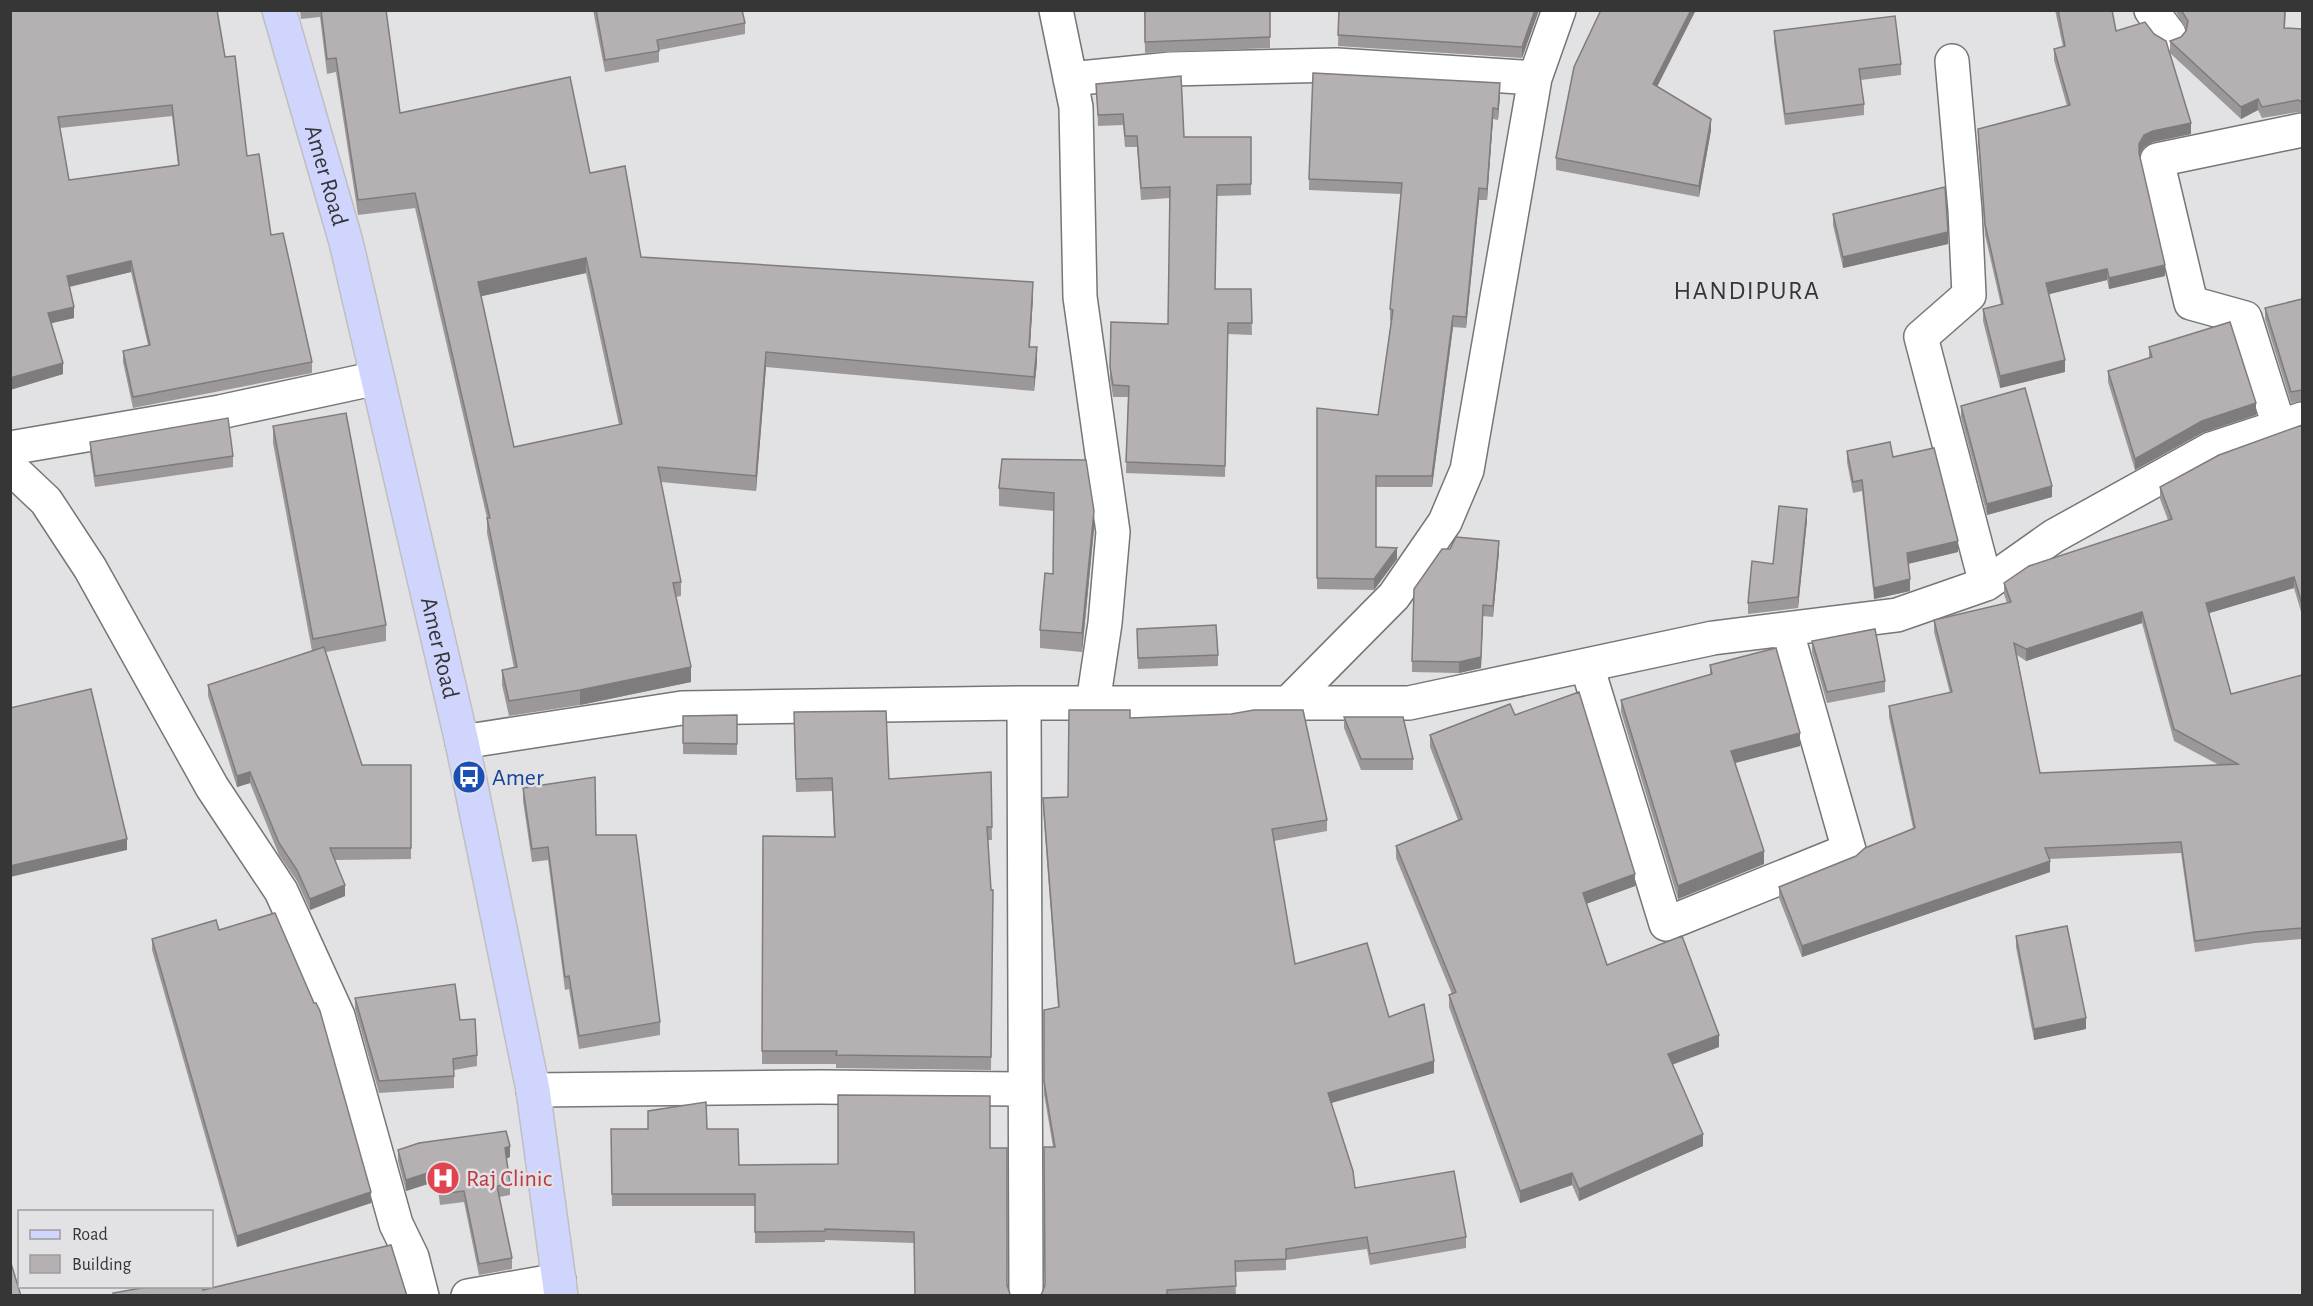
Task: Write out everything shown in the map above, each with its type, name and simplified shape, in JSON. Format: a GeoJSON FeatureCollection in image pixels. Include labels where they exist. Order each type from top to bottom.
{"type":"FeatureCollection","features":[{"type":"Feature","properties":{"kind":"main road","name":"Amer Road"},"geometry":{"type":"LineString","coordinates":[[279,10],[346,242],[462,742],[533,1090],[560,1288]]}},
{"type":"Feature","properties":{"kind":"street"},"geometry":{"type":"LineString","coordinates":[[1056,10],[1076,107],[1080,297],[1113,532],[1106,623],[1093,703]]}},
{"type":"Feature","properties":{"kind":"street"},"geometry":{"type":"LineString","coordinates":[[1288,703],[1394,596],[1445,522],[1467,470],[1535,78],[1559,10]]}},
{"type":"Feature","properties":{"kind":"street"},"geometry":{"type":"LineString","coordinates":[[1952,61],[1965,210],[1969,295],[1921,337],[1986,584]]}},
{"type":"Feature","properties":{"kind":"street"},"geometry":{"type":"LineString","coordinates":[[1070,79],[1171,69],[1338,65],[1535,78]]}},
{"type":"Feature","properties":{"kind":"street"},"geometry":{"type":"LineString","coordinates":[[462,742],[682,708],[1024,703],[1409,703],[1713,638],[1897,615],[1986,584],[2054,536],[2211,449],[2291,423],[2245,318],[2191,303],[2157,160],[2302,130]]}},
{"type":"Feature","properties":{"kind":"street"},"geometry":{"type":"LineString","coordinates":[[10,448],[220,412],[377,378]]}},
{"type":"Feature","properties":{"kind":"street"},"geometry":{"type":"LineString","coordinates":[[10,467],[46,501],[90,568],[212,787],[281,891],[338,1016],[396,1224],[412,1257],[422,1296]]}},
{"type":"Feature","properties":{"kind":"street"},"geometry":{"type":"LineString","coordinates":[[1587,666],[1666,924],[1849,850],[1786,629]]}},
{"type":"Feature","properties":{"kind":"street"},"geometry":{"type":"LineString","coordinates":[[1024,703],[1026,1296]]}},
{"type":"Feature","properties":{"kind":"street"},"geometry":{"type":"LineString","coordinates":[[533,1090],[820,1087],[1025,1089]]}},
{"type":"Feature","properties":{"kind":"street"},"geometry":{"type":"LineString","coordinates":[[468,1296],[560,1288]]}},
{"type":"Feature","properties":{"kind":"building"},"geometry":{"type":"Polygon","coordinates":[[[10,10],[217,10],[225,57],[235,56],[247,156],[259,154],[271,235],[283,233],[312,362],[133,397],[123,351],[150,345],[131,261],[67,276],[74,307],[48,313],[63,363],[10,378],[10,10]],[[172,105],[58,117],[69,180],[179,165],[172,105]]]}},
{"type":"Feature","properties":{"kind":"building"},"geometry":{"type":"Polygon","coordinates":[[[321,10],[386,10],[400,113],[570,77],[590,173],[625,166],[641,257],[1033,282],[1029,347],[1037,347],[1034,377],[766,352],[756,476],[658,467],[681,582],[673,583],[691,667],[580,690],[509,701],[502,670],[517,667],[487,518],[490,518],[415,193],[358,200],[336,58],[327,59],[321,10]],[[586,258],[478,282],[514,447],[622,424],[586,258]]]}},
{"type":"Feature","properties":{"kind":"building"},"geometry":{"type":"Polygon","coordinates":[[[596,10],[742,10],[745,23],[657,40],[659,51],[605,60],[596,10]]]}},
{"type":"Feature","properties":{"kind":"building"},"geometry":{"type":"Polygon","coordinates":[[[1145,10],[1270,10],[1270,37],[1145,42],[1145,10]]]}},
{"type":"Feature","properties":{"kind":"building"},"geometry":{"type":"Polygon","coordinates":[[[1339,10],[1535,10],[1522,47],[1338,35],[1339,10]]]}},
{"type":"Feature","properties":{"kind":"building"},"geometry":{"type":"Polygon","coordinates":[[[1601,10],[1691,10],[1653,84],[1711,119],[1699,186],[1556,158],[1574,67],[1601,10]]]}},
{"type":"Feature","properties":{"kind":"building"},"geometry":{"type":"Polygon","coordinates":[[[2058,10],[2112,10],[2116,31],[2145,22],[2154,34],[2166,41],[2191,123],[2153,131],[2144,135],[2139,144],[2139,153],[2165,265],[2109,278],[2107,269],[2046,283],[2065,360],[2000,376],[1983,309],[2003,304],[1985,224],[1978,129],[2070,105],[2054,49],[2065,46],[2058,10]]]}},
{"type":"Feature","properties":{"kind":"building"},"geometry":{"type":"Polygon","coordinates":[[[2181,10],[2285,10],[2284,28],[2302,29],[2302,102],[2298,100],[2262,107],[2258,99],[2241,107],[2170,41],[2181,37],[2186,31],[2188,21],[2181,10]]]}},
{"type":"Feature","properties":{"kind":"building"},"geometry":{"type":"Polygon","coordinates":[[[1895,16],[1901,64],[1859,69],[1864,104],[1785,114],[1774,31],[1895,16]]]}},
{"type":"Feature","properties":{"kind":"building"},"geometry":{"type":"Polygon","coordinates":[[[1313,73],[1500,83],[1498,109],[1493,108],[1487,189],[1479,188],[1466,317],[1453,316],[1432,476],[1376,476],[1376,547],[1397,548],[1374,579],[1317,578],[1317,408],[1378,415],[1393,310],[1390,309],[1402,183],[1309,179],[1313,73]]]}},
{"type":"Feature","properties":{"kind":"building"},"geometry":{"type":"Polygon","coordinates":[[[1181,76],[1184,137],[1251,137],[1251,184],[1217,185],[1215,289],[1251,289],[1252,323],[1228,323],[1225,466],[1126,462],[1129,386],[1113,385],[1110,367],[1111,322],[1168,324],[1170,187],[1141,188],[1137,136],[1125,136],[1123,114],[1098,115],[1096,84],[1181,76]]]}},
{"type":"Feature","properties":{"kind":"building"},"geometry":{"type":"Polygon","coordinates":[[[1945,187],[1948,232],[1843,257],[1833,214],[1945,187]]]}},
{"type":"Feature","properties":{"kind":"building"},"geometry":{"type":"Polygon","coordinates":[[[2302,299],[2302,390],[2291,392],[2265,308],[2302,299]]]}},
{"type":"Feature","properties":{"kind":"building"},"geometry":{"type":"Polygon","coordinates":[[[2230,322],[2256,403],[2202,421],[2135,459],[2108,371],[2152,357],[2149,347],[2230,322]]]}},
{"type":"Feature","properties":{"kind":"building"},"geometry":{"type":"Polygon","coordinates":[[[2025,388],[2052,486],[1987,504],[1961,406],[2025,388]]]}},
{"type":"Feature","properties":{"kind":"building"},"geometry":{"type":"Polygon","coordinates":[[[346,413],[386,625],[313,639],[273,426],[346,413]]]}},
{"type":"Feature","properties":{"kind":"building"},"geometry":{"type":"Polygon","coordinates":[[[228,418],[233,456],[95,476],[90,442],[228,418]]]}},
{"type":"Feature","properties":{"kind":"building"},"geometry":{"type":"Polygon","coordinates":[[[2302,425],[2302,604],[2294,577],[2206,603],[2231,694],[2302,675],[2302,928],[2195,941],[2181,842],[2045,848],[2050,861],[1802,946],[1779,887],[1856,856],[1865,848],[1915,828],[1889,706],[1952,692],[1934,620],[2011,602],[2004,583],[2029,566],[2172,519],[2160,487],[2219,455],[2302,425]],[[2142,612],[2026,649],[2014,643],[2040,773],[2238,764],[2174,729],[2142,612]]]}},
{"type":"Feature","properties":{"kind":"building"},"geometry":{"type":"Polygon","coordinates":[[[1890,442],[1893,457],[1934,448],[1958,541],[1907,553],[1910,579],[1874,588],[1862,480],[1853,482],[1847,451],[1890,442]]]}},
{"type":"Feature","properties":{"kind":"building"},"geometry":{"type":"Polygon","coordinates":[[[1002,459],[1086,460],[1094,511],[1082,633],[1040,630],[1045,573],[1053,574],[1054,493],[999,488],[1002,459]]]}},
{"type":"Feature","properties":{"kind":"building"},"geometry":{"type":"Polygon","coordinates":[[[1779,506],[1807,509],[1798,597],[1748,603],[1752,561],[1773,564],[1779,506]]]}},
{"type":"Feature","properties":{"kind":"building"},"geometry":{"type":"Polygon","coordinates":[[[1456,537],[1499,541],[1493,606],[1483,605],[1481,657],[1459,662],[1412,661],[1414,589],[1442,549],[1450,549],[1456,537]]]}},
{"type":"Feature","properties":{"kind":"building"},"geometry":{"type":"Polygon","coordinates":[[[1216,625],[1218,655],[1138,658],[1137,629],[1216,625]]]}},
{"type":"Feature","properties":{"kind":"building"},"geometry":{"type":"Polygon","coordinates":[[[1875,629],[1885,681],[1827,692],[1812,641],[1875,629]]]}},
{"type":"Feature","properties":{"kind":"building"},"geometry":{"type":"Polygon","coordinates":[[[324,647],[362,765],[411,765],[411,848],[330,848],[345,885],[310,899],[297,870],[279,843],[250,772],[237,776],[208,685],[324,647]]]}},
{"type":"Feature","properties":{"kind":"building"},"geometry":{"type":"Polygon","coordinates":[[[1776,648],[1800,733],[1731,751],[1764,851],[1678,886],[1621,700],[1712,674],[1710,665],[1776,648]]]}},
{"type":"Feature","properties":{"kind":"building"},"geometry":{"type":"Polygon","coordinates":[[[91,689],[127,839],[10,866],[10,708],[91,689]]]}},
{"type":"Feature","properties":{"kind":"building"},"geometry":{"type":"Polygon","coordinates":[[[1579,692],[1635,874],[1583,893],[1607,965],[1682,936],[1719,1035],[1668,1054],[1703,1134],[1579,1189],[1572,1173],[1520,1191],[1449,995],[1456,992],[1396,846],[1462,819],[1430,735],[1510,704],[1515,715],[1579,692]]]}},
{"type":"Feature","properties":{"kind":"building"},"geometry":{"type":"Polygon","coordinates":[[[1069,710],[1130,710],[1130,718],[1231,714],[1254,710],[1303,710],[1327,820],[1272,829],[1295,964],[1367,943],[1389,1017],[1424,1004],[1434,1061],[1328,1093],[1353,1171],[1355,1188],[1454,1171],[1466,1237],[1370,1254],[1367,1237],[1286,1249],[1286,1259],[1235,1261],[1236,1286],[1167,1290],[1167,1296],[1040,1296],[1045,1285],[1044,1147],[1055,1147],[1044,1082],[1044,1010],[1059,1007],[1043,798],[1068,797],[1069,710]]]}},
{"type":"Feature","properties":{"kind":"building"},"geometry":{"type":"Polygon","coordinates":[[[886,711],[889,779],[991,772],[992,827],[987,827],[991,890],[993,890],[991,1057],[836,1055],[837,1051],[762,1051],[763,836],[835,837],[832,778],[796,779],[794,712],[886,711]]]}},
{"type":"Feature","properties":{"kind":"building"},"geometry":{"type":"Polygon","coordinates":[[[737,715],[737,744],[683,743],[683,716],[737,715]]]}},
{"type":"Feature","properties":{"kind":"building"},"geometry":{"type":"Polygon","coordinates":[[[1344,717],[1403,717],[1413,759],[1361,759],[1344,717]]]}},
{"type":"Feature","properties":{"kind":"building"},"geometry":{"type":"Polygon","coordinates":[[[595,777],[596,835],[636,835],[660,1022],[579,1036],[569,976],[565,977],[548,847],[532,849],[523,788],[595,777]]]}},
{"type":"Feature","properties":{"kind":"building"},"geometry":{"type":"Polygon","coordinates":[[[275,913],[314,1003],[320,1011],[371,1192],[237,1236],[152,939],[216,920],[219,930],[275,913]]]}},
{"type":"Feature","properties":{"kind":"building"},"geometry":{"type":"Polygon","coordinates":[[[2067,926],[2086,1018],[2034,1029],[2016,936],[2067,926]]]}},
{"type":"Feature","properties":{"kind":"building"},"geometry":{"type":"Polygon","coordinates":[[[455,984],[460,1020],[475,1019],[477,1055],[453,1059],[454,1076],[379,1081],[355,998],[455,984]]]}},
{"type":"Feature","properties":{"kind":"building"},"geometry":{"type":"Polygon","coordinates":[[[838,1095],[990,1096],[990,1148],[1007,1148],[1007,1285],[1011,1296],[915,1296],[914,1232],[825,1229],[825,1231],[755,1232],[755,1194],[612,1194],[611,1129],[648,1129],[648,1111],[706,1102],[707,1129],[738,1129],[739,1165],[838,1164],[838,1095]]]}},
{"type":"Feature","properties":{"kind":"building"},"geometry":{"type":"Polygon","coordinates":[[[506,1131],[510,1146],[505,1148],[510,1184],[497,1186],[512,1258],[479,1264],[464,1191],[440,1194],[437,1170],[406,1180],[398,1150],[419,1143],[506,1131]]]}},
{"type":"Feature","properties":{"kind":"building"},"geometry":{"type":"Polygon","coordinates":[[[391,1245],[407,1296],[114,1296],[113,1293],[141,1288],[202,1288],[203,1290],[391,1245]]]}},
{"type":"Feature","properties":{"kind":"building"},"geometry":{"type":"Polygon","coordinates":[[[10,1260],[21,1296],[10,1296],[10,1260]]]}},
{"type":"Feature","properties":{"kind":"place","name":"Amer"},"geometry":{"type":"Point","coordinates":[469,777]}},
{"type":"Feature","properties":{"kind":"place","name":"Raj Clinic"},"geometry":{"type":"Point","coordinates":[443,1178]}},
{"type":"Feature","properties":{"kind":"district","name":"HANDIPURA"},"geometry":{"type":"Point","coordinates":[1747,290]}}]}
